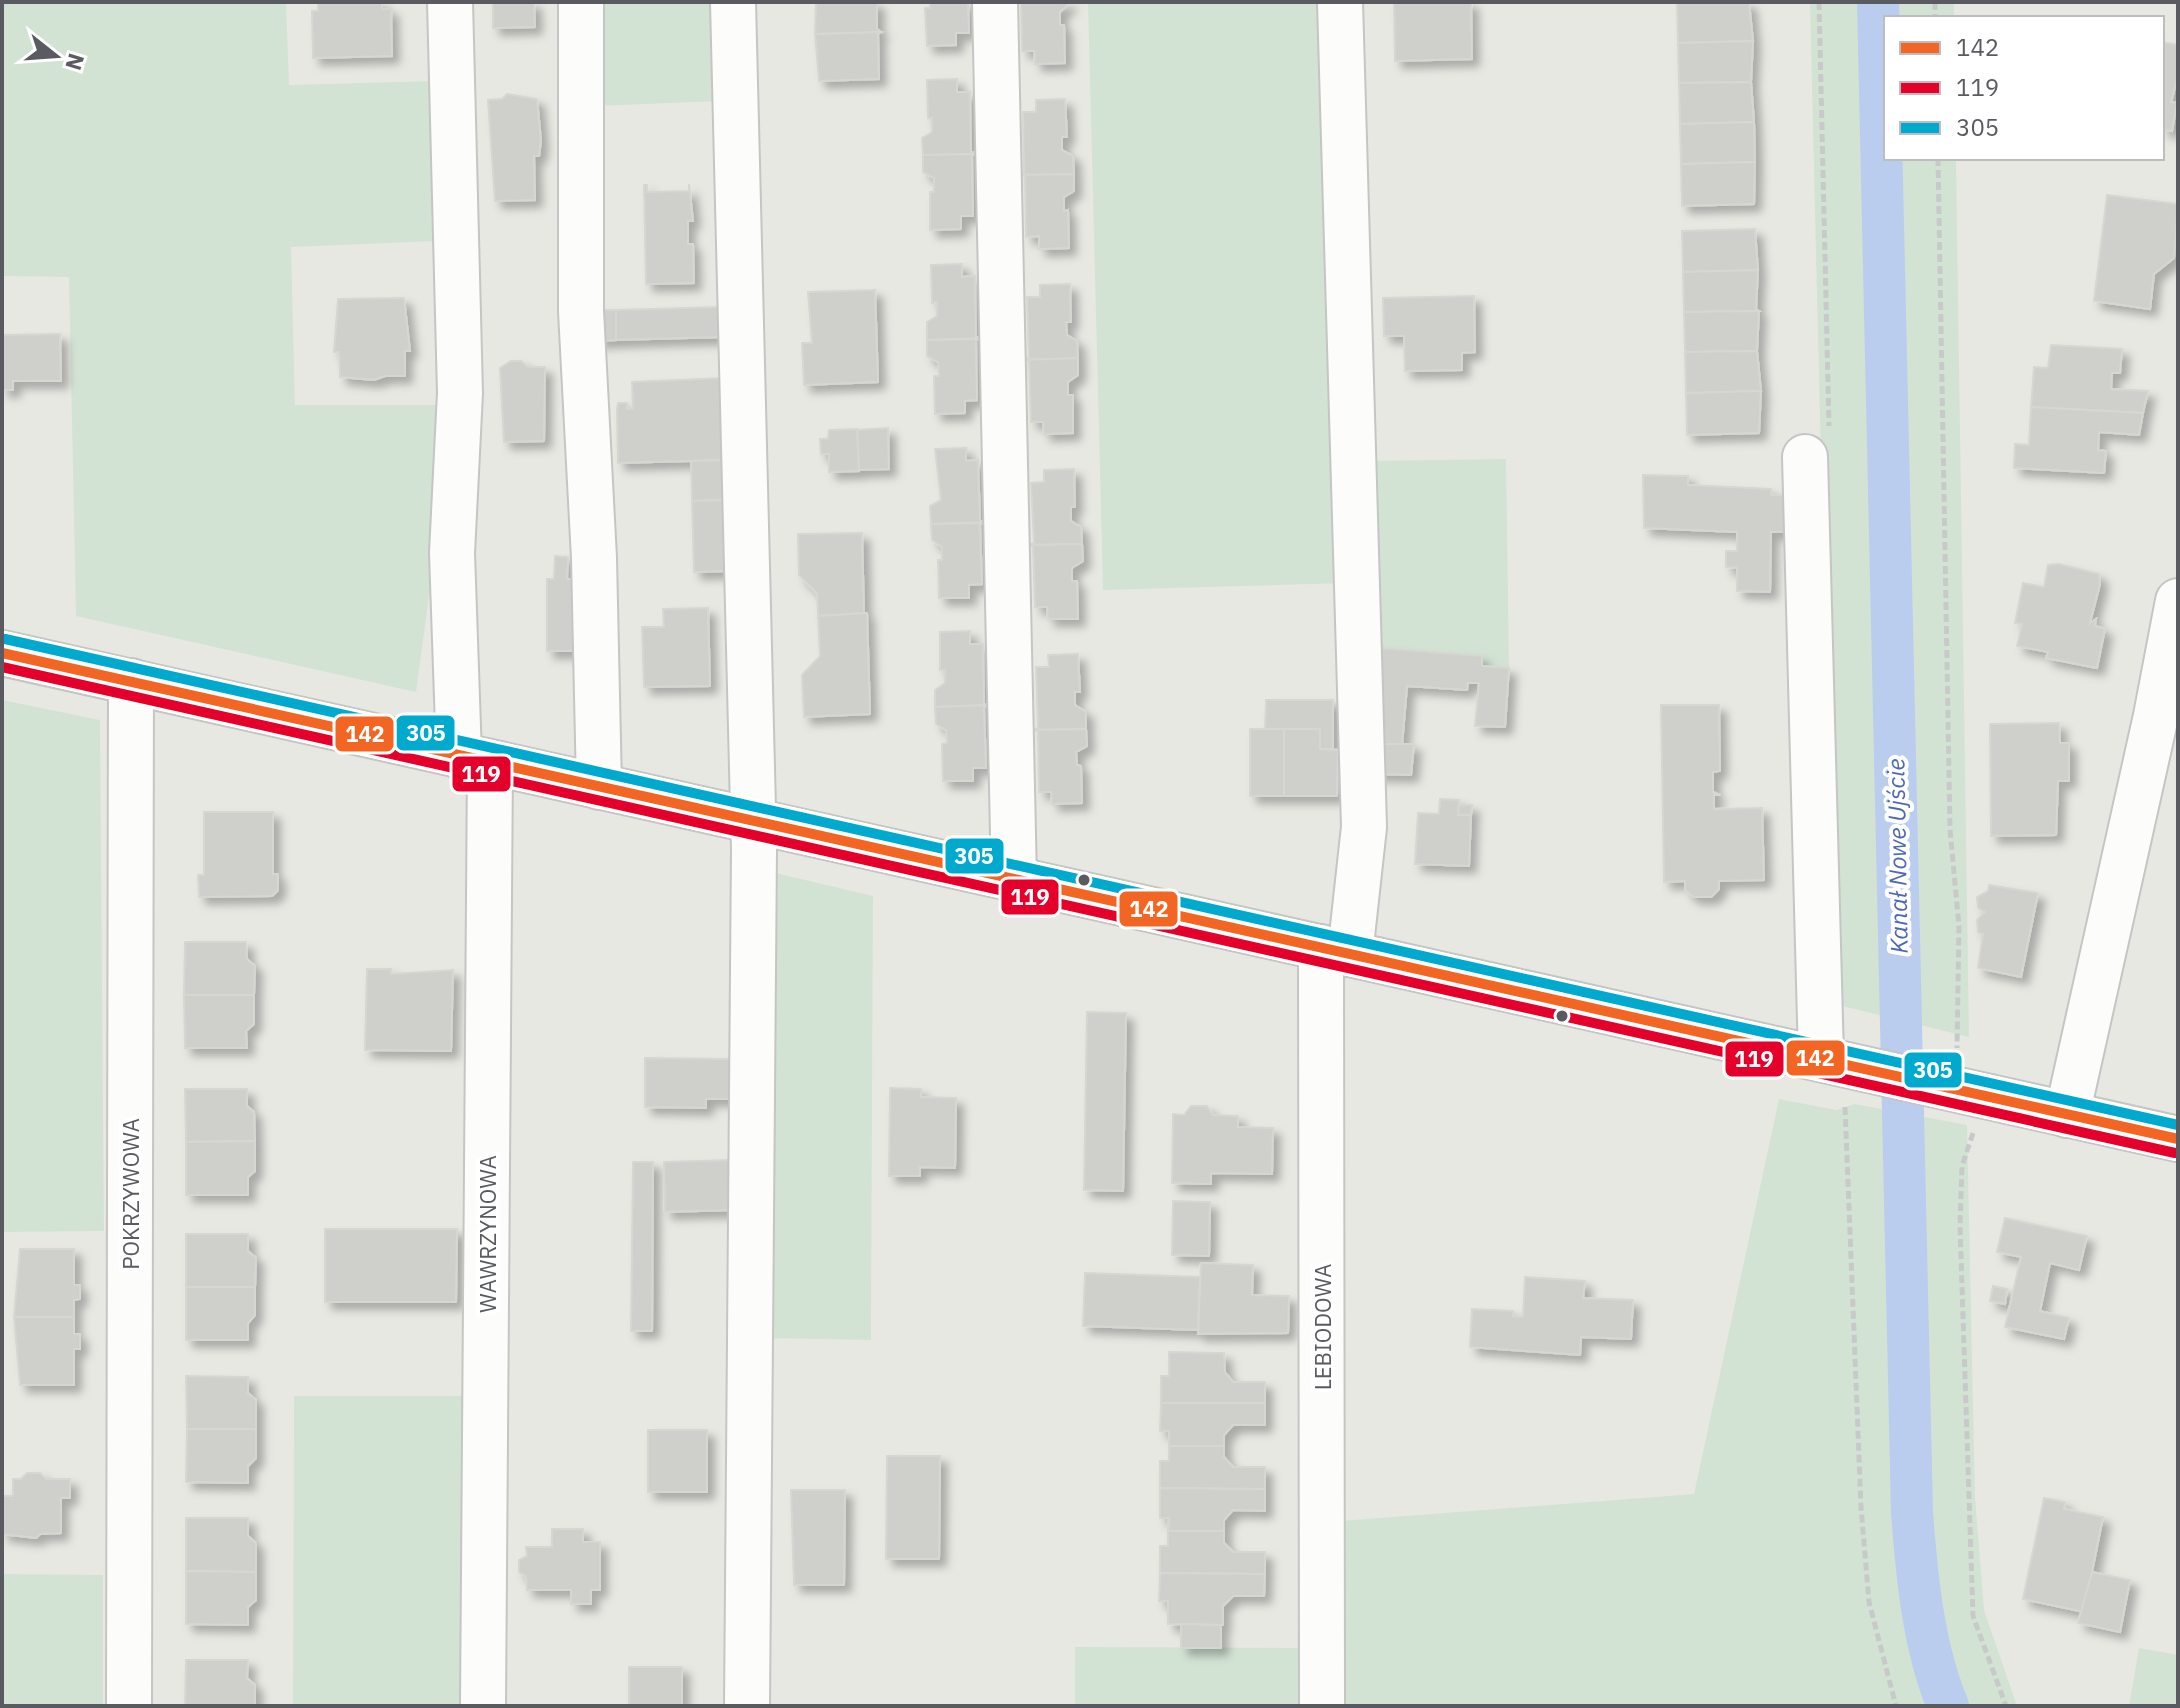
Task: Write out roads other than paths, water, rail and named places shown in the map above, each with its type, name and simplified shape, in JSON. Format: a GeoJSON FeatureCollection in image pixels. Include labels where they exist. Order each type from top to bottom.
{"type":"FeatureCollection","features":[{"type":"Feature","properties":{"kind":"street","name":"WAWRZYNOWA"},"geometry":{"type":"LineString","coordinates":[[450,2],[460,393],[452,553],[474,759],[483,1706]]}},
{"type":"Feature","properties":{"kind":"street"},"geometry":{"type":"LineString","coordinates":[[581,2],[581,311],[594,558],[599,787]]}},
{"type":"Feature","properties":{"kind":"street"},"geometry":{"type":"LineString","coordinates":[[733,2],[754,823],[747,1706]]}},
{"type":"Feature","properties":{"kind":"street"},"geometry":{"type":"LineString","coordinates":[[995,2],[1014,880]]}},
{"type":"Feature","properties":{"kind":"street","name":"LEBIODOWA"},"geometry":{"type":"LineString","coordinates":[[1322,1706],[1336,950],[1364,827],[1340,2]]}},
{"type":"Feature","properties":{"kind":"street"},"geometry":{"type":"LineString","coordinates":[[1805,457],[1843,1062]]}},
{"type":"Feature","properties":{"kind":"street"},"geometry":{"type":"LineString","coordinates":[[2067,1115],[2156,716],[2178,601]]}},
{"type":"Feature","properties":{"kind":"street"},"geometry":{"type":"LineString","coordinates":[[2,653],[2178,1139]]}},
{"type":"Feature","properties":{"kind":"street","name":"POKRZYWOWA"},"geometry":{"type":"LineString","coordinates":[[129,1706],[131,681]]}},
{"type":"Feature","properties":{"kind":"waterway","name":"Kanał Nowe Ujście"},"geometry":{"type":"LineString","coordinates":[[1878,2],[1912,1513],[1927,1635],[1948,1706]]}}]}
